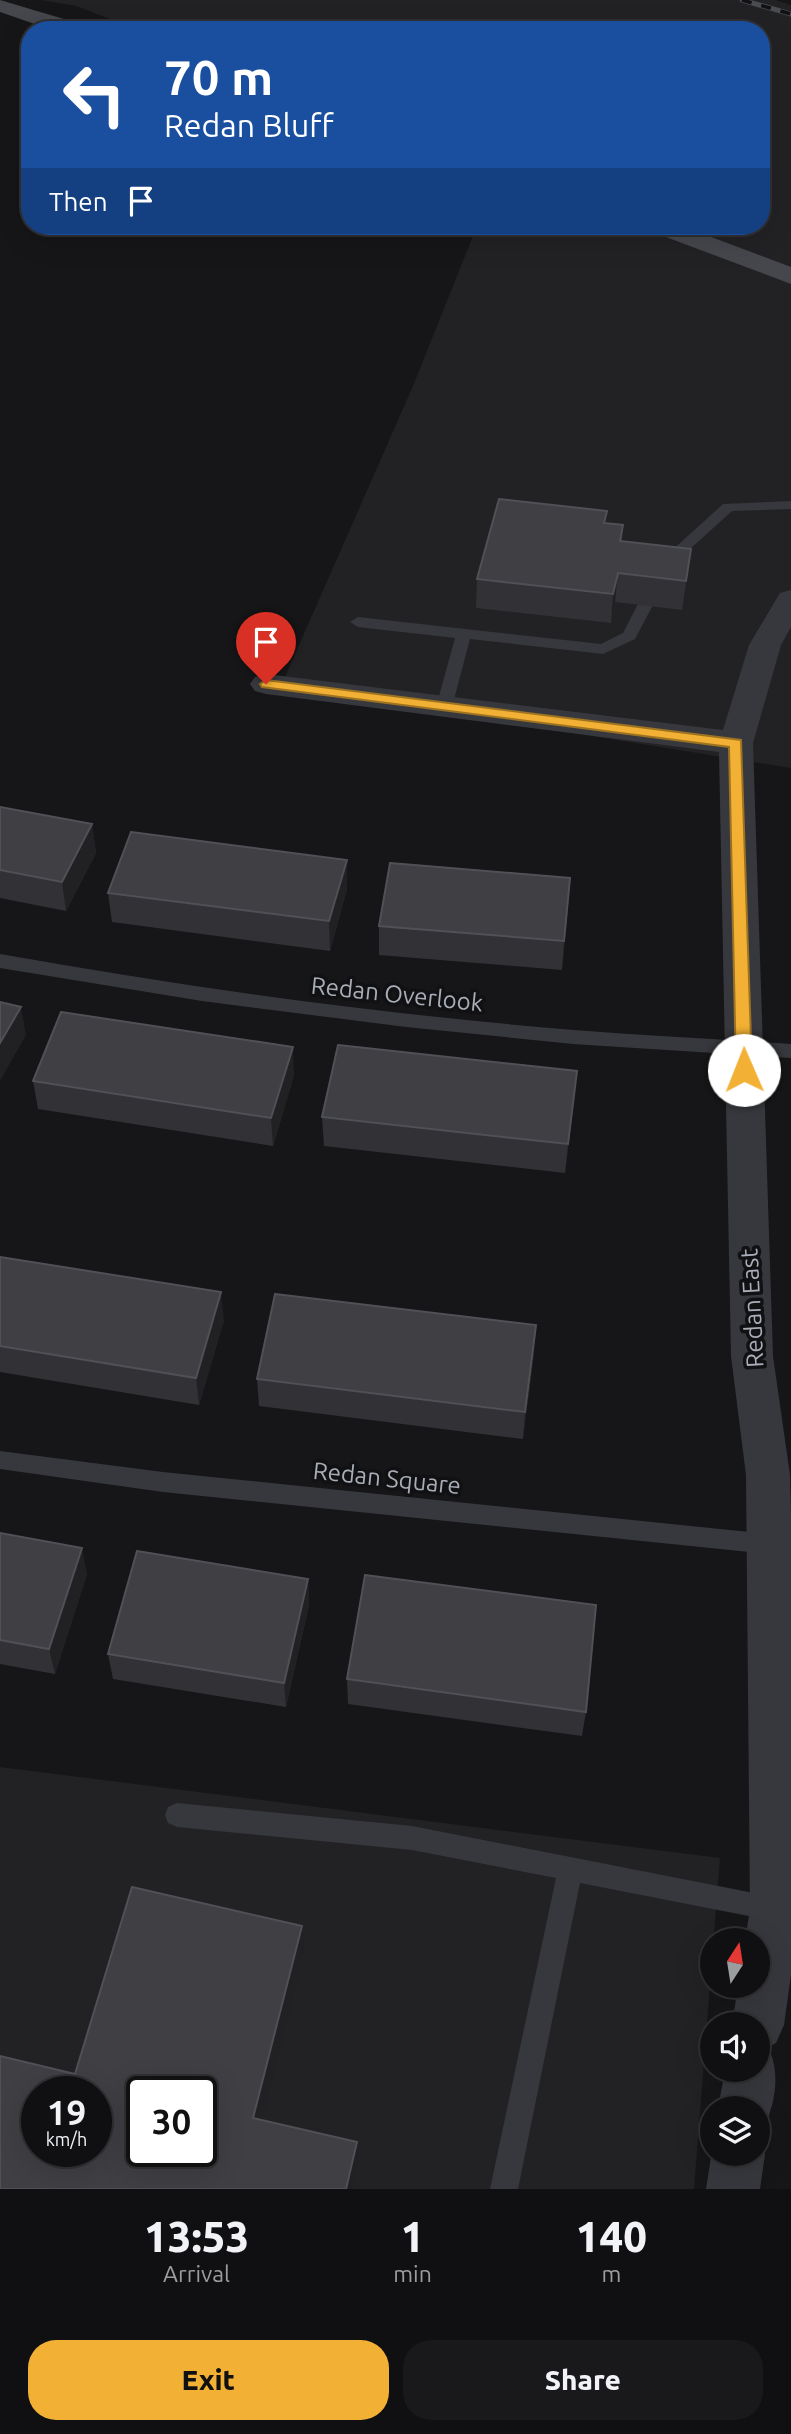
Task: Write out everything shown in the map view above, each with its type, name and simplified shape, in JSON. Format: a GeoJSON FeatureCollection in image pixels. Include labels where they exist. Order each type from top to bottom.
{"type":"FeatureCollection","features":[{"type":"Feature","properties":{"kind":"main road"},"geometry":{"type":"LineString","coordinates":[[0,5],[49,21]]}},
{"type":"Feature","properties":{"kind":"main road"},"geometry":{"type":"LineString","coordinates":[[683,235],[791,276]]}},
{"type":"Feature","properties":{"kind":"street","name":"Redan East"},"geometry":{"type":"LineString","coordinates":[[760,2012],[775,1909],[768,1475],[752,1356],[736,743],[765,645],[791,600]]}},
{"type":"Feature","properties":{"kind":"street"},"geometry":{"type":"LineString","coordinates":[[266,684],[736,743]]}},
{"type":"Feature","properties":{"kind":"street"},"geometry":{"type":"LineString","coordinates":[[733,2189],[736,2166]]}},
{"type":"Feature","properties":{"kind":"lane"},"geometry":{"type":"LineString","coordinates":[[654,574],[728,507],[791,505]]}},
{"type":"Feature","properties":{"kind":"lane"},"geometry":{"type":"LineString","coordinates":[[358,622],[603,649],[629,636],[645,606]]}},
{"type":"Feature","properties":{"kind":"lane"},"geometry":{"type":"LineString","coordinates":[[444,707],[464,634]]}},
{"type":"Feature","properties":{"kind":"lane","name":"Redan Overlook"},"geometry":{"type":"LineString","coordinates":[[0,961],[155,989],[302,1008],[543,1034],[791,1051]]}},
{"type":"Feature","properties":{"kind":"lane","name":"Redan Square"},"geometry":{"type":"LineString","coordinates":[[0,1460],[163,1482],[769,1544]]}},
{"type":"Feature","properties":{"kind":"lane"},"geometry":{"type":"LineString","coordinates":[[177,1815],[411,1838],[775,1909]]}},
{"type":"Feature","properties":{"kind":"lane"},"geometry":{"type":"LineString","coordinates":[[504,2189],[570,1869]]}},
{"type":"Feature","properties":{"kind":"shaded area"},"geometry":{"type":"Polygon","coordinates":[[[41,0],[775,0],[791,5],[791,768],[281,686],[413,386],[473,235],[770,235],[770,21],[115,21],[76,6],[41,0]]]}},
{"type":"Feature","properties":{"kind":"shaded area"},"geometry":{"type":"Polygon","coordinates":[[[0,1767],[720,1858],[715,1928],[700,1928],[700,1998],[709,1998],[708,2012],[700,2012],[700,2082],[702,2082],[694,2189],[0,2189],[0,1767]]]}},
{"type":"Feature","properties":{"kind":"building"},"geometry":{"type":"Polygon","coordinates":[[[499,499],[607,511],[604,523],[623,525],[620,541],[691,549],[686,581],[618,573],[613,594],[477,579],[499,499]]]}},
{"type":"Feature","properties":{"kind":"building"},"geometry":{"type":"Polygon","coordinates":[[[0,807],[92,824],[62,882],[0,870],[0,807]]]}},
{"type":"Feature","properties":{"kind":"building"},"geometry":{"type":"Polygon","coordinates":[[[131,832],[347,860],[329,921],[108,893],[131,832]]]}},
{"type":"Feature","properties":{"kind":"building"},"geometry":{"type":"Polygon","coordinates":[[[390,863],[570,878],[564,941],[379,926],[390,863]]]}},
{"type":"Feature","properties":{"kind":"building"},"geometry":{"type":"Polygon","coordinates":[[[0,1002],[21,1007],[0,1043],[0,1002]]]}},
{"type":"Feature","properties":{"kind":"building"},"geometry":{"type":"Polygon","coordinates":[[[61,1012],[293,1047],[271,1118],[33,1081],[61,1012]]]}},
{"type":"Feature","properties":{"kind":"building"},"geometry":{"type":"Polygon","coordinates":[[[338,1045],[577,1071],[568,1144],[322,1117],[338,1045]]]}},
{"type":"Feature","properties":{"kind":"building"},"geometry":{"type":"Polygon","coordinates":[[[0,1257],[221,1292],[196,1378],[0,1346],[0,1257]]]}},
{"type":"Feature","properties":{"kind":"building"},"geometry":{"type":"Polygon","coordinates":[[[275,1294],[536,1325],[525,1412],[257,1379],[275,1294]]]}},
{"type":"Feature","properties":{"kind":"building"},"geometry":{"type":"Polygon","coordinates":[[[0,1533],[82,1548],[49,1649],[0,1640],[0,1533]]]}},
{"type":"Feature","properties":{"kind":"building"},"geometry":{"type":"Polygon","coordinates":[[[137,1551],[308,1579],[284,1683],[108,1654],[137,1551]]]}},
{"type":"Feature","properties":{"kind":"building"},"geometry":{"type":"Polygon","coordinates":[[[365,1575],[596,1605],[586,1712],[347,1679],[365,1575]]]}},
{"type":"Feature","properties":{"kind":"building"},"geometry":{"type":"Polygon","coordinates":[[[132,1887],[302,1926],[253,2118],[357,2142],[346,2189],[0,2189],[0,2056],[75,2074],[132,1887]]]}},
{"type":"Feature","properties":{"kind":"railway"},"geometry":{"type":"LineString","coordinates":[[742,0],[791,14]]}},
{"type":"Feature","properties":{"kind":"route"},"geometry":{"type":"LineString","coordinates":[[266,684],[736,743],[744,1070]]}}]}
